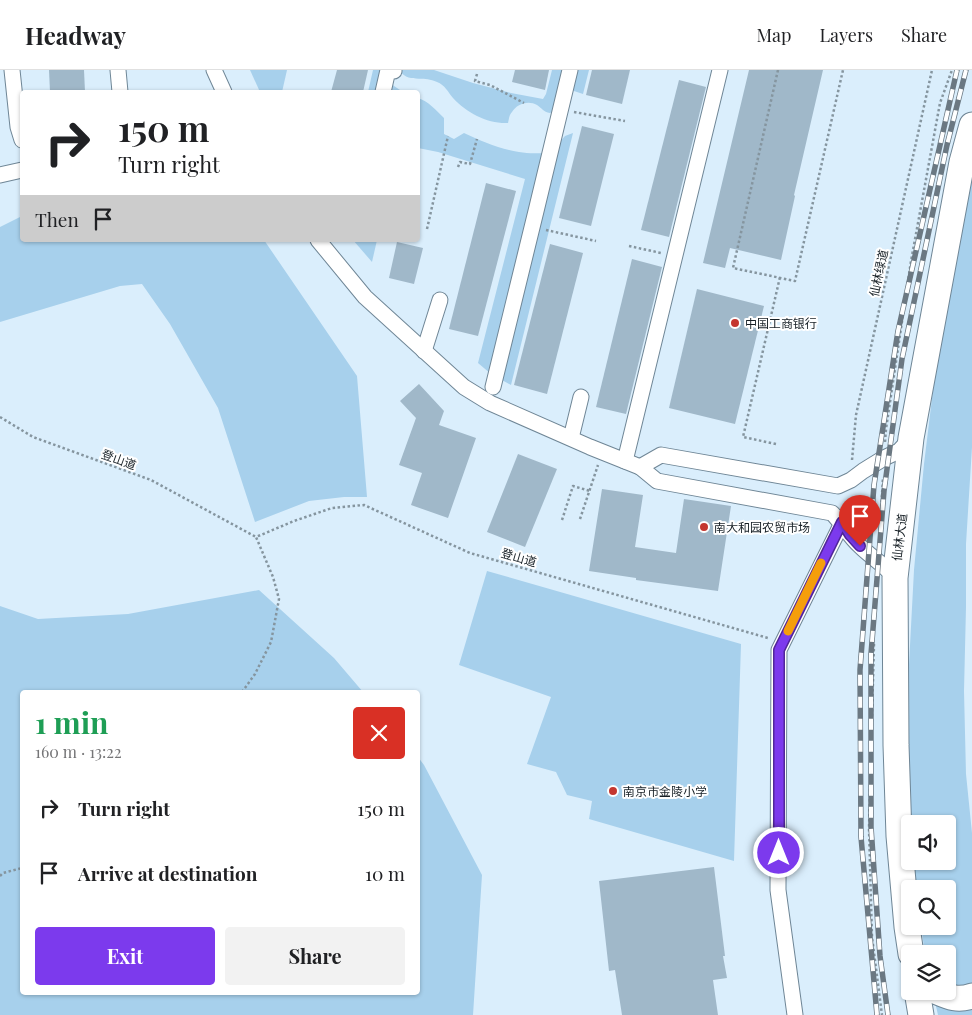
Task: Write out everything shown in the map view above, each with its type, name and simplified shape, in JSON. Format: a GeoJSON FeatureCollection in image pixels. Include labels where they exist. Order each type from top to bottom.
{"type":"FeatureCollection","features":[{"type":"Feature","properties":{"kind":"main road","name":"仙林大道"},"geometry":{"type":"LineString","coordinates":[[910,945],[899,836],[896,745],[895,578],[911,438],[962,162],[972,125]]}},
{"type":"Feature","properties":{"kind":"main road"},"geometry":{"type":"LineString","coordinates":[[956,999],[961,1000],[972,996]]}},
{"type":"Feature","properties":{"kind":"main road"},"geometry":{"type":"LineString","coordinates":[[918,1000],[921,1015]]}},
{"type":"Feature","properties":{"kind":"street"},"geometry":{"type":"LineString","coordinates":[[12,70],[20,134]]}},
{"type":"Feature","properties":{"kind":"street"},"geometry":{"type":"LineString","coordinates":[[118,70],[120,90]]}},
{"type":"Feature","properties":{"kind":"street"},"geometry":{"type":"LineString","coordinates":[[214,70],[221,90]]}},
{"type":"Feature","properties":{"kind":"street"},"geometry":{"type":"LineString","coordinates":[[383,90],[388,70],[394,70]]}},
{"type":"Feature","properties":{"kind":"street"},"geometry":{"type":"LineString","coordinates":[[493,387],[570,70]]}},
{"type":"Feature","properties":{"kind":"street"},"geometry":{"type":"LineString","coordinates":[[625,462],[720,70]]}},
{"type":"Feature","properties":{"kind":"street"},"geometry":{"type":"LineString","coordinates":[[0,175],[20,170]]}},
{"type":"Feature","properties":{"kind":"street"},"geometry":{"type":"LineString","coordinates":[[320,242],[365,297],[464,387],[490,403],[640,467],[657,481],[832,513],[842,522],[860,546],[886,567],[895,578]]}},
{"type":"Feature","properties":{"kind":"street"},"geometry":{"type":"LineString","coordinates":[[424,351],[440,300]]}},
{"type":"Feature","properties":{"kind":"street"},"geometry":{"type":"LineString","coordinates":[[570,438],[581,397]]}},
{"type":"Feature","properties":{"kind":"street"},"geometry":{"type":"LineString","coordinates":[[640,467],[661,456],[838,486],[851,480],[884,458],[899,452],[911,438]]}},
{"type":"Feature","properties":{"kind":"street"},"geometry":{"type":"LineString","coordinates":[[795,1015],[778,890],[779,650],[842,522]]}},
{"type":"Feature","properties":{"kind":"path"},"geometry":{"type":"LineString","coordinates":[[778,70],[733,268],[795,281],[843,70]]}},
{"type":"Feature","properties":{"kind":"path","name":"仙林绿道"},"geometry":{"type":"LineString","coordinates":[[851,480],[856,415],[932,70]]}},
{"type":"Feature","properties":{"kind":"path"},"geometry":{"type":"LineString","coordinates":[[477,74],[475,81],[490,85],[524,103]]}},
{"type":"Feature","properties":{"kind":"path"},"geometry":{"type":"LineString","coordinates":[[570,112],[625,121]]}},
{"type":"Feature","properties":{"kind":"path"},"geometry":{"type":"LineString","coordinates":[[427,229],[448,136]]}},
{"type":"Feature","properties":{"kind":"path"},"geometry":{"type":"LineString","coordinates":[[458,167],[460,162],[470,164],[477,139]]}},
{"type":"Feature","properties":{"kind":"path"},"geometry":{"type":"LineString","coordinates":[[542,229],[596,241]]}},
{"type":"Feature","properties":{"kind":"path"},"geometry":{"type":"LineString","coordinates":[[629,246],[675,256]]}},
{"type":"Feature","properties":{"kind":"path"},"geometry":{"type":"LineString","coordinates":[[776,444],[743,437],[780,277]]}},
{"type":"Feature","properties":{"kind":"path","name":"登山道"},"geometry":{"type":"LineString","coordinates":[[0,418],[33,437],[151,480],[256,537],[332,508],[364,505],[470,553],[767,637],[779,650]]}},
{"type":"Feature","properties":{"kind":"path"},"geometry":{"type":"LineString","coordinates":[[580,519],[603,452]]}},
{"type":"Feature","properties":{"kind":"path"},"geometry":{"type":"LineString","coordinates":[[562,520],[573,486],[590,491]]}},
{"type":"Feature","properties":{"kind":"path"},"geometry":{"type":"LineString","coordinates":[[243,690],[255,674],[271,642],[279,599],[273,577],[256,537]]}},
{"type":"Feature","properties":{"kind":"path"},"geometry":{"type":"LineString","coordinates":[[0,876],[3,873],[20,869]]}},
{"type":"Feature","properties":{"kind":"shaded area"},"geometry":{"type":"Polygon","coordinates":[[[250,70],[287,70],[282,90],[259,90],[250,70]]]}},
{"type":"Feature","properties":{"kind":"shaded area"},"geometry":{"type":"Polygon","coordinates":[[[373,70],[394,70],[386,77],[400,90],[368,90],[373,70]]]}},
{"type":"Feature","properties":{"kind":"shaded area"},"geometry":{"type":"Polygon","coordinates":[[[398,70],[434,70],[473,83],[543,99],[552,70],[589,70],[583,94],[574,91],[567,83],[561,108],[550,113],[534,104],[523,104],[511,113],[508,123],[500,123],[471,113],[453,98],[440,83],[408,77],[398,70]]]}},
{"type":"Feature","properties":{"kind":"shaded area"},"geometry":{"type":"Polygon","coordinates":[[[420,98],[444,118],[444,134],[454,139],[464,133],[512,151],[550,153],[565,136],[573,133],[511,385],[491,374],[478,363],[525,179],[438,152],[420,148],[420,98]]]}},
{"type":"Feature","properties":{"kind":"shaded area"},"geometry":{"type":"Polygon","coordinates":[[[972,178],[972,447],[966,544],[964,691],[966,774],[972,833],[972,986],[956,988],[956,945],[924,945],[922,935],[956,935],[956,880],[915,880],[913,870],[956,870],[956,815],[908,815],[908,683],[914,570],[924,464],[934,382],[972,178]]]}},
{"type":"Feature","properties":{"kind":"shaded area"},"geometry":{"type":"Polygon","coordinates":[[[20,217],[20,242],[265,242],[357,376],[367,497],[344,497],[309,501],[255,522],[218,408],[170,324],[142,284],[120,286],[0,322],[0,227],[20,217]]]}},
{"type":"Feature","properties":{"kind":"shaded area"},"geometry":{"type":"Polygon","coordinates":[[[355,242],[377,242],[372,262],[355,242]]]}},
{"type":"Feature","properties":{"kind":"shaded area"},"geometry":{"type":"Polygon","coordinates":[[[487,571],[741,644],[734,861],[589,819],[592,801],[567,795],[556,772],[527,764],[551,697],[459,665],[487,571]]]}},
{"type":"Feature","properties":{"kind":"shaded area"},"geometry":{"type":"Polygon","coordinates":[[[259,590],[334,658],[361,690],[20,690],[20,995],[420,995],[420,760],[482,875],[473,1015],[0,1015],[0,606],[38,619],[128,614],[259,590]]]}},
{"type":"Feature","properties":{"kind":"shaded area"},"geometry":{"type":"Polygon","coordinates":[[[935,1002],[972,1005],[972,1015],[938,1015],[935,1002]]]}},
{"type":"Feature","properties":{"kind":"building"},"geometry":{"type":"Polygon","coordinates":[[[49,70],[84,70],[85,90],[50,90],[49,70]]]}},
{"type":"Feature","properties":{"kind":"building"},"geometry":{"type":"Polygon","coordinates":[[[337,70],[368,70],[363,90],[332,90],[337,70]]]}},
{"type":"Feature","properties":{"kind":"building"},"geometry":{"type":"Polygon","coordinates":[[[515,70],[549,70],[545,90],[512,82],[515,70]]]}},
{"type":"Feature","properties":{"kind":"building"},"geometry":{"type":"Polygon","coordinates":[[[592,70],[630,70],[622,104],[586,95],[592,70]]]}},
{"type":"Feature","properties":{"kind":"building"},"geometry":{"type":"Polygon","coordinates":[[[749,70],[823,70],[781,260],[730,248],[725,268],[703,263],[749,70]]]}},
{"type":"Feature","properties":{"kind":"building"},"geometry":{"type":"Polygon","coordinates":[[[679,80],[706,87],[669,237],[641,230],[679,80]]]}},
{"type":"Feature","properties":{"kind":"building"},"geometry":{"type":"Polygon","coordinates":[[[582,126],[614,134],[591,226],[559,218],[582,126]]]}},
{"type":"Feature","properties":{"kind":"building"},"geometry":{"type":"Polygon","coordinates":[[[486,183],[516,191],[478,336],[449,329],[486,183]]]}},
{"type":"Feature","properties":{"kind":"building"},"geometry":{"type":"Polygon","coordinates":[[[397,242],[423,248],[414,284],[389,278],[397,242]]]}},
{"type":"Feature","properties":{"kind":"building"},"geometry":{"type":"Polygon","coordinates":[[[550,244],[583,253],[547,394],[514,385],[550,244]]]}},
{"type":"Feature","properties":{"kind":"building"},"geometry":{"type":"Polygon","coordinates":[[[632,259],[662,267],[626,414],[596,407],[632,259]]]}},
{"type":"Feature","properties":{"kind":"building"},"geometry":{"type":"Polygon","coordinates":[[[697,289],[764,306],[735,424],[669,408],[697,289]]]}},
{"type":"Feature","properties":{"kind":"building"},"geometry":{"type":"Polygon","coordinates":[[[419,384],[444,411],[439,425],[476,438],[448,518],[411,505],[422,473],[399,465],[416,418],[400,401],[419,384]]]}},
{"type":"Feature","properties":{"kind":"building"},"geometry":{"type":"Polygon","coordinates":[[[518,454],[557,469],[525,547],[487,532],[518,454]]]}},
{"type":"Feature","properties":{"kind":"building"},"geometry":{"type":"Polygon","coordinates":[[[602,489],[643,495],[635,547],[676,553],[684,499],[731,506],[718,591],[636,580],[636,578],[589,571],[602,489]]]}},
{"type":"Feature","properties":{"kind":"building"},"geometry":{"type":"Polygon","coordinates":[[[714,867],[727,978],[713,980],[718,1015],[622,1015],[615,970],[609,971],[599,881],[714,867]]]}},
{"type":"Feature","properties":{"kind":"railway"},"geometry":{"type":"LineString","coordinates":[[877,1015],[861,837],[860,670],[874,485],[898,331],[957,70]]}},
{"type":"Feature","properties":{"kind":"railway"},"geometry":{"type":"LineString","coordinates":[[888,1015],[880,956],[871,827],[871,654],[884,491],[902,359],[947,145],[966,70]]}},
{"type":"Feature","properties":{"kind":"slow traffic"},"geometry":{"type":"LineString","coordinates":[[788,631],[821,563]]}},
{"type":"Feature","properties":{"kind":"place","name":"中国工商银行"},"geometry":{"type":"Point","coordinates":[735,323]}},
{"type":"Feature","properties":{"kind":"place","name":"南大和园农贸市场"},"geometry":{"type":"Point","coordinates":[704,527]}},
{"type":"Feature","properties":{"kind":"place","name":"南京市金陵小学"},"geometry":{"type":"Point","coordinates":[613,791]}},
{"type":"Feature","properties":{"kind":"route"},"geometry":{"type":"LineString","coordinates":[[779,853],[779,650],[842,522],[860,546]]}}]}
